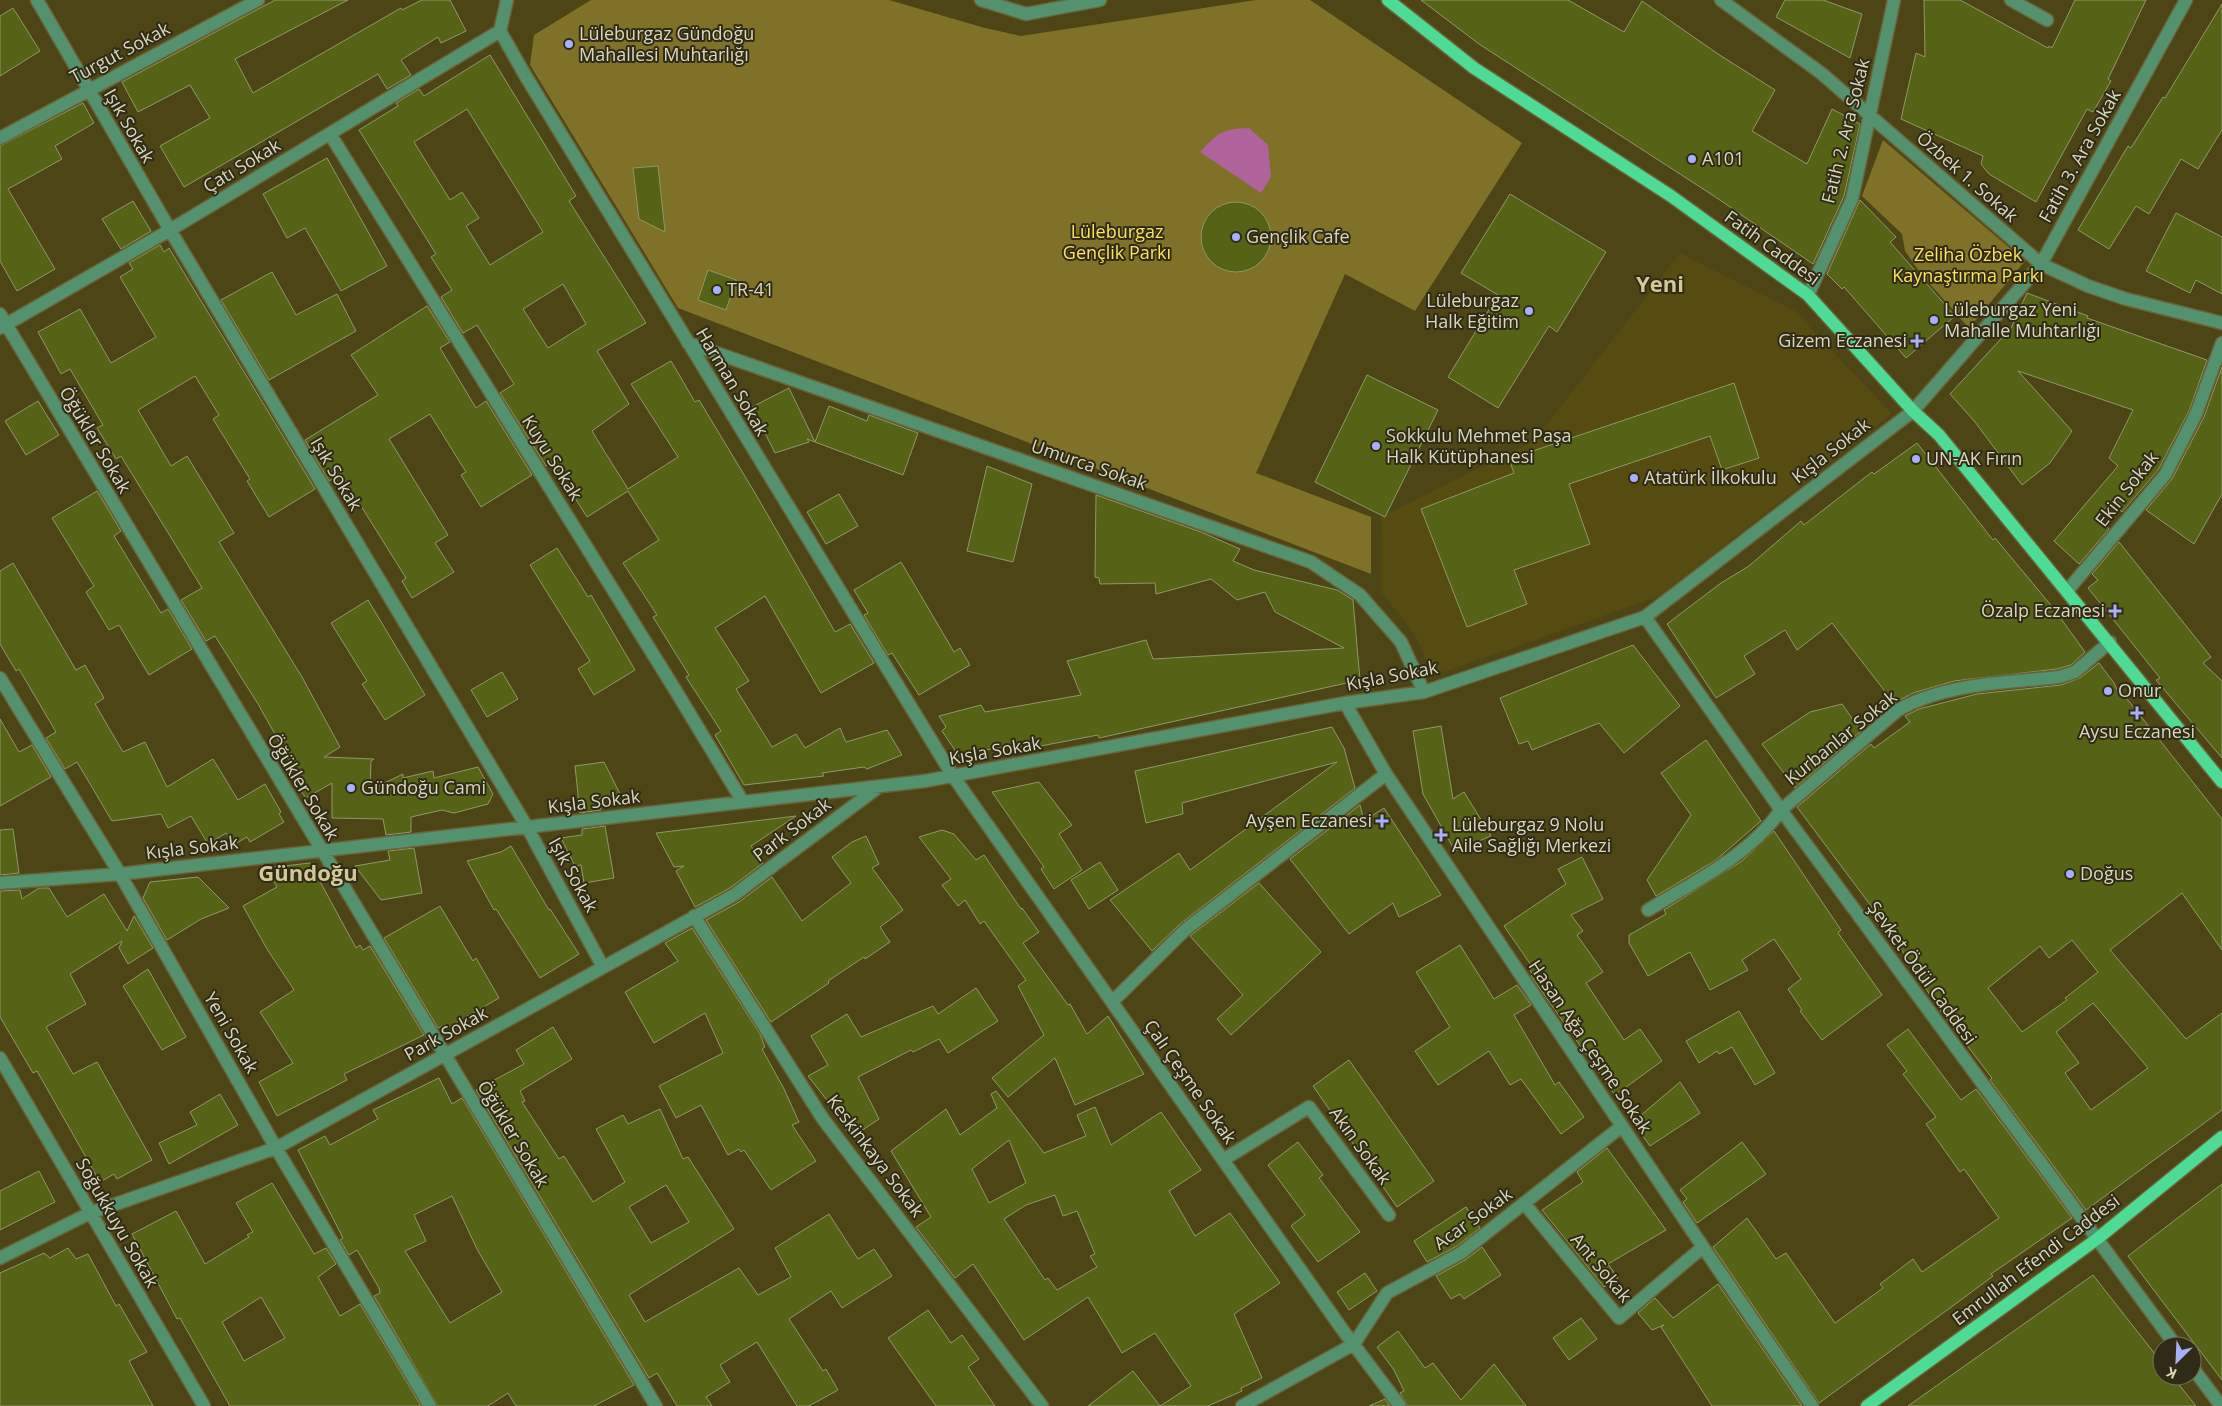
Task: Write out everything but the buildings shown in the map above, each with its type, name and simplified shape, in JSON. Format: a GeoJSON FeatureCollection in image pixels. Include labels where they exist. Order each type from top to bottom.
{"type":"FeatureCollection","features":[{"type":"Feature","properties":{"kind":"main road","name":"Fatih Caddesi"},"geometry":{"type":"LineString","coordinates":[[1388,0],[1474,68],[1671,196],[1808,295],[1913,410],[1939,435],[2110,642],[2222,782]]}},
{"type":"Feature","properties":{"kind":"main road","name":"Emrullah Efendi Caddesi"},"geometry":{"type":"LineString","coordinates":[[1867,1406],[2097,1239],[2222,1137]]}},
{"type":"Feature","properties":{"kind":"street","name":"Işık Sokak"},"geometry":{"type":"LineString","coordinates":[[37,0],[170,230],[527,827],[603,967]]}},
{"type":"Feature","properties":{"kind":"street"},"geometry":{"type":"LineString","coordinates":[[500,31],[507,0]]}},
{"type":"Feature","properties":{"kind":"street"},"geometry":{"type":"LineString","coordinates":[[982,0],[1026,14],[1100,0]]}},
{"type":"Feature","properties":{"kind":"street","name":"Özbek 1. Sokak"},"geometry":{"type":"LineString","coordinates":[[1721,0],[1821,73],[2041,264],[2088,286],[2126,300],[2222,323]]}},
{"type":"Feature","properties":{"kind":"street","name":"Fatih 2. Ara Sokak"},"geometry":{"type":"LineString","coordinates":[[1808,295],[1852,199],[1894,0]]}},
{"type":"Feature","properties":{"kind":"street"},"geometry":{"type":"LineString","coordinates":[[2011,0],[2046,20]]}},
{"type":"Feature","properties":{"kind":"street","name":"Fatih 3. Ara Sokak"},"geometry":{"type":"LineString","coordinates":[[1913,410],[2041,264],[2186,0]]}},
{"type":"Feature","properties":{"kind":"street","name":"Turgut Sokak"},"geometry":{"type":"LineString","coordinates":[[0,138],[251,2]]}},
{"type":"Feature","properties":{"kind":"street","name":"Çatı Sokak"},"geometry":{"type":"LineString","coordinates":[[2,322],[170,230],[500,31]]}},
{"type":"Feature","properties":{"kind":"street","name":"Harman Sokak"},"geometry":{"type":"LineString","coordinates":[[500,31],[953,776]]}},
{"type":"Feature","properties":{"kind":"street","name":"Kuyu Sokak"},"geometry":{"type":"LineString","coordinates":[[330,134],[743,802]]}},
{"type":"Feature","properties":{"kind":"street","name":"Öğükler Sokak"},"geometry":{"type":"LineString","coordinates":[[2,322],[656,1406]]}},
{"type":"Feature","properties":{"kind":"street","name":"Umurca Sokak"},"geometry":{"type":"LineString","coordinates":[[688,343],[1311,562],[1360,595],[1390,629],[1401,642],[1424,692]]}},
{"type":"Feature","properties":{"kind":"street","name":"Ekin Sokak"},"geometry":{"type":"LineString","coordinates":[[2067,591],[2165,475],[2196,414],[2222,343]]}},
{"type":"Feature","properties":{"kind":"street","name":"Kışla Sokak"},"geometry":{"type":"LineString","coordinates":[[0,883],[120,874],[880,786],[953,776],[1344,703],[1424,692],[1645,617],[1913,410]]}},
{"type":"Feature","properties":{"kind":"street","name":"Şevket Ödül Caddesi"},"geometry":{"type":"LineString","coordinates":[[1645,617],[1781,810],[2169,1336]]}},
{"type":"Feature","properties":{"kind":"street","name":"Kurbanlar Sokak"},"geometry":{"type":"LineString","coordinates":[[1648,910],[1745,849],[1769,827],[1781,810],[1898,710],[1916,700],[1940,692],[2058,677],[2075,672],[2110,642]]}},
{"type":"Feature","properties":{"kind":"street","name":"Yeni Sokak"},"geometry":{"type":"LineString","coordinates":[[0,678],[120,874],[276,1148],[430,1406]]}},
{"type":"Feature","properties":{"kind":"street","name":"Hasan Ağa Çeşme Sokak"},"geometry":{"type":"LineString","coordinates":[[1344,703],[1386,774],[1703,1247],[1812,1406]]}},
{"type":"Feature","properties":{"kind":"street"},"geometry":{"type":"LineString","coordinates":[[1112,1002],[1185,930],[1386,774]]}},
{"type":"Feature","properties":{"kind":"street","name":"Çalı Çeşme Sokak"},"geometry":{"type":"LineString","coordinates":[[953,776],[1354,1344],[1400,1406]]}},
{"type":"Feature","properties":{"kind":"street","name":"Park Sokak"},"geometry":{"type":"LineString","coordinates":[[0,1258],[90,1212],[276,1148],[734,895],[880,786]]}},
{"type":"Feature","properties":{"kind":"street","name":"Keskinkaya Sokak"},"geometry":{"type":"LineString","coordinates":[[694,916],[823,1119],[1042,1406]]}},
{"type":"Feature","properties":{"kind":"street","name":"Soğukkuyu Sokak"},"geometry":{"type":"LineString","coordinates":[[0,1058],[204,1406]]}},
{"type":"Feature","properties":{"kind":"street","name":"Akın Sokak"},"geometry":{"type":"LineString","coordinates":[[1224,1160],[1309,1107],[1389,1215]]}},
{"type":"Feature","properties":{"kind":"street","name":"Acar Sokak"},"geometry":{"type":"LineString","coordinates":[[1354,1344],[1387,1293],[1461,1253],[1622,1126]]}},
{"type":"Feature","properties":{"kind":"street","name":"Ant Sokak"},"geometry":{"type":"LineString","coordinates":[[1524,1203],[1618,1318],[1703,1247]]}},
{"type":"Feature","properties":{"kind":"street"},"geometry":{"type":"LineString","coordinates":[[1242,1406],[1354,1344]]}},
{"type":"Feature","properties":{"kind":"street"},"geometry":{"type":"LineString","coordinates":[[2202,1380],[2221,1406]]}},
{"type":"Feature","properties":{"kind":"shaded area"},"geometry":{"type":"Polygon","coordinates":[[[1249,128],[1268,145],[1271,177],[1261,193],[1200,152],[1222,133],[1233,129],[1249,128]]]}},
{"type":"Feature","properties":{"kind":"shaded area","name":"Atatürk İlkokulu"},"geometry":{"type":"Polygon","coordinates":[[[1680,253],[1795,311],[1892,414],[1660,596],[1432,676],[1416,636],[1381,592],[1382,516],[1534,441],[1680,253]]]}},
{"type":"Feature","properties":{"kind":"green space","name":"Lüleburgaz Gençlik Parkı"},"geometry":{"type":"Polygon","coordinates":[[[591,0],[889,0],[985,28],[1021,36],[1256,0],[1310,0],[1522,143],[1415,311],[1345,274],[1256,473],[1371,517],[1371,574],[678,308],[530,65],[534,35],[591,0]]]}},
{"type":"Feature","properties":{"kind":"green space","name":"Zeliha Özbek Kaynaştırma Parkı"},"geometry":{"type":"Polygon","coordinates":[[[1883,140],[2025,261],[1969,328],[1921,274],[1905,251],[1902,234],[1862,196],[1883,140]]]}},
{"type":"Feature","properties":{"kind":"place","name":"Lüleburgaz Gündoğu Mahallesi Muhtarlığı"},"geometry":{"type":"Point","coordinates":[569,44]}},
{"type":"Feature","properties":{"kind":"place","name":"A101"},"geometry":{"type":"Point","coordinates":[1692,159]}},
{"type":"Feature","properties":{"kind":"place","name":"Gençlik Cafe"},"geometry":{"type":"Point","coordinates":[1236,237]}},
{"type":"Feature","properties":{"kind":"place","name":"TR-41"},"geometry":{"type":"Point","coordinates":[717,290]}},
{"type":"Feature","properties":{"kind":"place","name":"Lüleburgaz Halk Eğitim"},"geometry":{"type":"Point","coordinates":[1529,311]}},
{"type":"Feature","properties":{"kind":"place","name":"Lüleburgaz Yeni Mahalle Muhtarlığı"},"geometry":{"type":"Point","coordinates":[1934,320]}},
{"type":"Feature","properties":{"kind":"place","name":"Gizem Eczanesi"},"geometry":{"type":"Point","coordinates":[1917,341]}},
{"type":"Feature","properties":{"kind":"place","name":"Sokkulu Mehmet Paşa Halk Kütüphanesi"},"geometry":{"type":"Point","coordinates":[1376,446]}},
{"type":"Feature","properties":{"kind":"place","name":"UN-AK Fırın"},"geometry":{"type":"Point","coordinates":[1916,459]}},
{"type":"Feature","properties":{"kind":"place","name":"Atatürk İlkokulu"},"geometry":{"type":"Point","coordinates":[1634,478]}},
{"type":"Feature","properties":{"kind":"place","name":"Özalp Eczanesi"},"geometry":{"type":"Point","coordinates":[2115,611]}},
{"type":"Feature","properties":{"kind":"place","name":"Onur"},"geometry":{"type":"Point","coordinates":[2108,691]}},
{"type":"Feature","properties":{"kind":"place","name":"Aysu Eczanesi"},"geometry":{"type":"Point","coordinates":[2137,713]}},
{"type":"Feature","properties":{"kind":"place","name":"Gündoğu Cami"},"geometry":{"type":"Point","coordinates":[351,788]}},
{"type":"Feature","properties":{"kind":"place","name":"Ayşen Eczanesi"},"geometry":{"type":"Point","coordinates":[1382,821]}},
{"type":"Feature","properties":{"kind":"place","name":"Lüleburgaz 9 Nolu Aile Sağlığı Merkezi"},"geometry":{"type":"Point","coordinates":[1441,835]}},
{"type":"Feature","properties":{"kind":"place","name":"Doğus"},"geometry":{"type":"Point","coordinates":[2070,874]}},
{"type":"Feature","properties":{"kind":"district","name":"Yeni"},"geometry":{"type":"Point","coordinates":[1660,284]}},
{"type":"Feature","properties":{"kind":"district","name":"Gündoğu"},"geometry":{"type":"Point","coordinates":[308,873]}}]}
